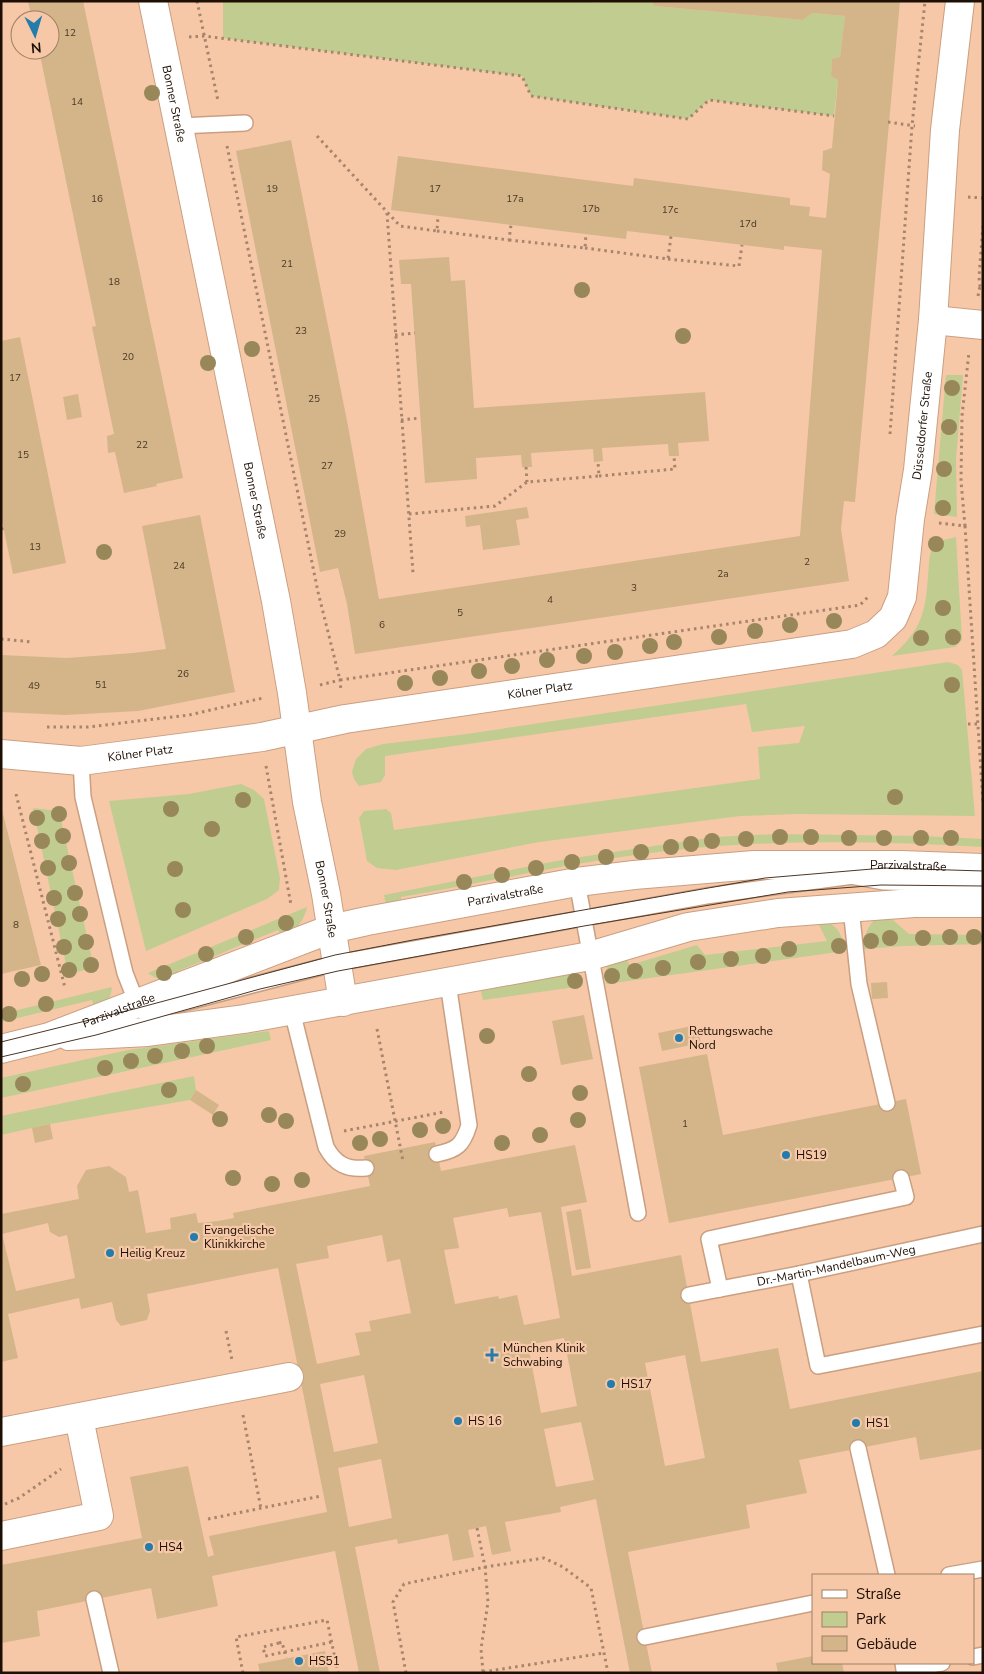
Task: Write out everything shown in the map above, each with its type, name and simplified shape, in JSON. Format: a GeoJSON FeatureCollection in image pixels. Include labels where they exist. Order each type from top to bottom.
{"type":"FeatureCollection","features":[{"type":"Feature","properties":{"kind":"street","name":"Bonner Straße"},"geometry":{"type":"LineString","coordinates":[[153,1],[276,601],[292,693],[307,802],[326,894],[343,1002]]}},
{"type":"Feature","properties":{"kind":"street","name":"Düsseldorfer Straße"},"geometry":{"type":"LineString","coordinates":[[910,519],[918,470],[933,320],[945,130],[960,1]]}},
{"type":"Feature","properties":{"kind":"street"},"geometry":{"type":"LineString","coordinates":[[933,320],[978,324]]}},
{"type":"Feature","properties":{"kind":"street","name":"Kölner Platz"},"geometry":{"type":"LineString","coordinates":[[1,754],[81,761],[262,737],[345,719],[852,644],[876,634],[893,618],[902,597],[910,519]]}},
{"type":"Feature","properties":{"kind":"street","name":"Parzivalstraße"},"geometry":{"type":"LineString","coordinates":[[1,1049],[142,1016],[331,929],[577,882],[634,875],[754,865],[901,865],[983,868]]}},
{"type":"Feature","properties":{"kind":"street","name":"Parzivalstraße"},"geometry":{"type":"LineString","coordinates":[[142,1016],[244,1019],[590,956],[688,927],[778,913],[914,903],[983,903]]}},
{"type":"Feature","properties":{"kind":"street"},"geometry":{"type":"LineString","coordinates":[[1,1432],[289,1377]]}},
{"type":"Feature","properties":{"kind":"street"},"geometry":{"type":"LineString","coordinates":[[1,1536],[99,1516],[79,1418]]}},
{"type":"Feature","properties":{"kind":"lane"},"geometry":{"type":"LineString","coordinates":[[179,126],[245,123]]}},
{"type":"Feature","properties":{"kind":"lane"},"geometry":{"type":"LineString","coordinates":[[81,761],[83,797],[125,973],[142,1016],[337,963],[706,896],[851,876],[901,865]]}},
{"type":"Feature","properties":{"kind":"lane"},"geometry":{"type":"LineString","coordinates":[[851,876],[884,882],[983,884]]}},
{"type":"Feature","properties":{"kind":"lane"},"geometry":{"type":"LineString","coordinates":[[577,882],[638,1213]]}},
{"type":"Feature","properties":{"kind":"lane"},"geometry":{"type":"LineString","coordinates":[[851,908],[859,984],[887,1103]]}},
{"type":"Feature","properties":{"kind":"lane"},"geometry":{"type":"LineString","coordinates":[[437,1154],[458,1147],[465,1139],[469,1125],[448,983]]}},
{"type":"Feature","properties":{"kind":"lane"},"geometry":{"type":"LineString","coordinates":[[292,1010],[326,1147],[331,1156],[342,1167],[366,1168]]}},
{"type":"Feature","properties":{"kind":"lane"},"geometry":{"type":"LineString","coordinates":[[720,1289],[709,1239],[906,1197],[902,1178]]}},
{"type":"Feature","properties":{"kind":"lane","name":"Dr.-Martin-Mandelbaum-Weg"},"geometry":{"type":"LineString","coordinates":[[689,1295],[800,1274],[983,1234]]}},
{"type":"Feature","properties":{"kind":"lane"},"geometry":{"type":"LineString","coordinates":[[800,1274],[818,1366],[983,1334]]}},
{"type":"Feature","properties":{"kind":"lane"},"geometry":{"type":"LineString","coordinates":[[858,1448],[887,1574]]}},
{"type":"Feature","properties":{"kind":"lane"},"geometry":{"type":"LineString","coordinates":[[955,1574],[983,1569]]}},
{"type":"Feature","properties":{"kind":"lane"},"geometry":{"type":"LineString","coordinates":[[94,1600],[111,1673]]}},
{"type":"Feature","properties":{"kind":"lane"},"geometry":{"type":"LineString","coordinates":[[645,1638],[812,1603]]}},
{"type":"Feature","properties":{"kind":"lane"},"geometry":{"type":"LineString","coordinates":[[902,1664],[904,1670],[937,1664]]}},
{"type":"Feature","properties":{"kind":"path"},"geometry":{"type":"LineString","coordinates":[[197,1],[316,585],[340,680],[860,605],[872,593]]}},
{"type":"Feature","properties":{"kind":"path"},"geometry":{"type":"LineString","coordinates":[[890,437],[912,126],[925,1]]}},
{"type":"Feature","properties":{"kind":"path"},"geometry":{"type":"LineString","coordinates":[[161,39],[204,36],[522,76],[531,96],[688,119],[709,100],[834,116]]}},
{"type":"Feature","properties":{"kind":"path"},"geometry":{"type":"LineString","coordinates":[[317,136],[400,226],[668,260],[739,266],[742,245]]}},
{"type":"Feature","properties":{"kind":"path"},"geometry":{"type":"LineString","coordinates":[[387,213],[413,573]]}},
{"type":"Feature","properties":{"kind":"path"},"geometry":{"type":"LineString","coordinates":[[437,231],[438,216]]}},
{"type":"Feature","properties":{"kind":"path"},"geometry":{"type":"LineString","coordinates":[[509,240],[511,225]]}},
{"type":"Feature","properties":{"kind":"path"},"geometry":{"type":"LineString","coordinates":[[983,226],[978,324],[962,416],[961,482],[983,803]]}},
{"type":"Feature","properties":{"kind":"path"},"geometry":{"type":"LineString","coordinates":[[584,248],[586,234]]}},
{"type":"Feature","properties":{"kind":"path"},"geometry":{"type":"LineString","coordinates":[[668,260],[671,236]]}},
{"type":"Feature","properties":{"kind":"path"},"geometry":{"type":"LineString","coordinates":[[395,335],[415,333]]}},
{"type":"Feature","properties":{"kind":"path"},"geometry":{"type":"LineString","coordinates":[[401,420],[420,418]]}},
{"type":"Feature","properties":{"kind":"path"},"geometry":{"type":"LineString","coordinates":[[409,514],[495,506],[527,482],[675,469],[674,456]]}},
{"type":"Feature","properties":{"kind":"path"},"geometry":{"type":"LineString","coordinates":[[598,462],[599,476]]}},
{"type":"Feature","properties":{"kind":"path"},"geometry":{"type":"LineString","coordinates":[[526,467],[527,482]]}},
{"type":"Feature","properties":{"kind":"path"},"geometry":{"type":"LineString","coordinates":[[910,519],[965,526]]}},
{"type":"Feature","properties":{"kind":"path"},"geometry":{"type":"LineString","coordinates":[[1,639],[33,642]]}},
{"type":"Feature","properties":{"kind":"path"},"geometry":{"type":"LineString","coordinates":[[43,727],[88,727],[189,714],[292,693]]}},
{"type":"Feature","properties":{"kind":"path"},"geometry":{"type":"LineString","coordinates":[[256,699],[270,793],[291,905]]}},
{"type":"Feature","properties":{"kind":"path"},"geometry":{"type":"LineString","coordinates":[[968,724],[977,724]]}},
{"type":"Feature","properties":{"kind":"path"},"geometry":{"type":"LineString","coordinates":[[16,794],[65,988]]}},
{"type":"Feature","properties":{"kind":"path"},"geometry":{"type":"LineString","coordinates":[[377,1029],[403,1161]]}},
{"type":"Feature","properties":{"kind":"path"},"geometry":{"type":"LineString","coordinates":[[322,1136],[466,1107]]}},
{"type":"Feature","properties":{"kind":"path"},"geometry":{"type":"LineString","coordinates":[[226,1331],[261,1509]]}},
{"type":"Feature","properties":{"kind":"path"},"geometry":{"type":"LineString","coordinates":[[1,1505],[19,1498],[85,1451]]}},
{"type":"Feature","properties":{"kind":"path"},"geometry":{"type":"LineString","coordinates":[[208,1519],[321,1496]]}},
{"type":"Feature","properties":{"kind":"path"},"geometry":{"type":"LineString","coordinates":[[478,1528],[485,1567],[488,1602],[481,1649],[483,1672]]}},
{"type":"Feature","properties":{"kind":"path"},"geometry":{"type":"LineString","coordinates":[[406,1673],[393,1602],[404,1584],[485,1567],[544,1558],[563,1567],[591,1588],[608,1673]]}},
{"type":"Feature","properties":{"kind":"path"},"geometry":{"type":"LineString","coordinates":[[243,1673],[236,1637],[327,1620],[338,1673]]}},
{"type":"Feature","properties":{"kind":"path"},"geometry":{"type":"LineString","coordinates":[[286,1658],[282,1642],[263,1647],[265,1656],[332,1642]]}},
{"type":"Feature","properties":{"kind":"path"},"geometry":{"type":"LineString","coordinates":[[478,1673],[604,1654]]}},
{"type":"Feature","properties":{"kind":"green space"},"geometry":{"type":"Polygon","coordinates":[[[223,1],[576,1],[599,3],[601,1],[651,1],[655,6],[803,20],[812,13],[845,16],[840,57],[832,59],[831,76],[838,80],[834,116],[709,100],[688,119],[531,96],[522,76],[223,38],[223,1]]]}},
{"type":"Feature","properties":{"kind":"green space"},"geometry":{"type":"Polygon","coordinates":[[[946,375],[963,375],[956,459],[957,517],[934,514],[946,375]]]}},
{"type":"Feature","properties":{"kind":"green space"},"geometry":{"type":"Polygon","coordinates":[[[956,537],[962,640],[955,647],[892,656],[902,647],[920,621],[925,602],[931,550],[934,542],[956,537]]]}},
{"type":"Feature","properties":{"kind":"green space"},"geometry":{"type":"Polygon","coordinates":[[[948,662],[958,665],[962,670],[975,816],[798,814],[740,816],[539,842],[396,870],[377,868],[367,861],[359,818],[364,811],[386,809],[391,813],[394,830],[760,779],[758,747],[799,743],[805,726],[752,732],[746,704],[385,756],[385,775],[381,782],[359,786],[352,772],[356,759],[366,749],[383,744],[467,734],[948,662]]]}},
{"type":"Feature","properties":{"kind":"green space"},"geometry":{"type":"Polygon","coordinates":[[[241,784],[254,790],[264,799],[280,878],[279,890],[267,899],[146,951],[109,801],[189,794],[241,784]]]}},
{"type":"Feature","properties":{"kind":"green space"},"geometry":{"type":"Polygon","coordinates":[[[33,808],[59,811],[94,968],[68,974],[33,808]]]}},
{"type":"Feature","properties":{"kind":"green space"},"geometry":{"type":"Polygon","coordinates":[[[775,834],[923,836],[983,839],[983,847],[904,843],[824,842],[705,847],[599,860],[401,897],[401,907],[387,910],[384,895],[567,859],[714,837],[775,834]]]}},
{"type":"Feature","properties":{"kind":"green space"},"geometry":{"type":"Polygon","coordinates":[[[307,907],[304,917],[298,925],[282,938],[278,930],[178,971],[181,980],[164,980],[148,973],[307,907]]]}},
{"type":"Feature","properties":{"kind":"green space"},"geometry":{"type":"Polygon","coordinates":[[[886,914],[909,934],[983,935],[983,944],[864,949],[866,932],[869,927],[875,920],[886,914]]]}},
{"type":"Feature","properties":{"kind":"green space"},"geometry":{"type":"Polygon","coordinates":[[[816,919],[829,923],[837,929],[842,938],[845,951],[606,984],[607,963],[624,955],[630,965],[697,945],[705,955],[827,941],[816,919]]]}},
{"type":"Feature","properties":{"kind":"green space"},"geometry":{"type":"Polygon","coordinates":[[[575,972],[583,986],[483,1000],[481,991],[575,972]]]}},
{"type":"Feature","properties":{"kind":"green space"},"geometry":{"type":"Polygon","coordinates":[[[112,987],[107,1002],[95,1011],[92,1000],[1,1022],[1,1014],[112,987]]]}},
{"type":"Feature","properties":{"kind":"green space"},"geometry":{"type":"Polygon","coordinates":[[[269,1031],[271,1040],[1,1098],[1,1078],[128,1050],[269,1031]]]}},
{"type":"Feature","properties":{"kind":"green space"},"geometry":{"type":"Polygon","coordinates":[[[194,1076],[196,1090],[190,1100],[50,1124],[1,1135],[1,1116],[194,1076]]]}},
{"type":"Feature","properties":{"kind":"building"},"geometry":{"type":"Polygon","coordinates":[[[28,1],[83,1],[183,478],[156,484],[157,486],[124,493],[115,452],[108,453],[107,436],[114,434],[92,327],[96,326],[41,60],[60,60],[60,10],[30,10],[28,1]]]}},
{"type":"Feature","properties":{"kind":"building"},"geometry":{"type":"Polygon","coordinates":[[[651,1],[900,1],[855,502],[844,501],[841,529],[849,581],[355,654],[347,604],[338,568],[320,572],[236,151],[291,140],[348,426],[379,599],[800,536],[822,250],[784,246],[784,250],[627,231],[626,239],[391,210],[398,156],[633,186],[634,178],[790,198],[790,205],[810,207],[809,216],[826,218],[830,174],[822,170],[823,151],[832,148],[838,80],[831,76],[832,59],[840,57],[845,16],[812,13],[803,20],[655,6],[651,1]]]}},
{"type":"Feature","properties":{"kind":"building"},"geometry":{"type":"Polygon","coordinates":[[[449,257],[451,281],[465,280],[474,408],[705,392],[709,441],[678,443],[679,456],[669,456],[668,444],[602,448],[603,461],[594,462],[593,449],[531,453],[532,467],[522,467],[521,455],[476,458],[477,479],[425,483],[411,284],[401,284],[399,260],[449,257]]]}},
{"type":"Feature","properties":{"kind":"building"},"geometry":{"type":"Polygon","coordinates":[[[20,337],[66,563],[13,574],[1,516],[1,341],[20,337]]]}},
{"type":"Feature","properties":{"kind":"building"},"geometry":{"type":"Polygon","coordinates":[[[78,394],[82,417],[67,420],[63,397],[78,394]]]}},
{"type":"Feature","properties":{"kind":"building"},"geometry":{"type":"Polygon","coordinates":[[[527,507],[529,518],[516,520],[520,545],[483,550],[480,525],[466,527],[465,516],[527,507]]]}},
{"type":"Feature","properties":{"kind":"building"},"geometry":{"type":"Polygon","coordinates":[[[200,515],[235,692],[138,711],[65,715],[1,712],[1,655],[67,658],[166,649],[142,526],[200,515]]]}},
{"type":"Feature","properties":{"kind":"building"},"geometry":{"type":"Polygon","coordinates":[[[1,806],[41,965],[1,974],[1,806]]]}},
{"type":"Feature","properties":{"kind":"building"},"geometry":{"type":"Polygon","coordinates":[[[887,982],[888,998],[872,999],[871,983],[887,982]]]}},
{"type":"Feature","properties":{"kind":"building"},"geometry":{"type":"Polygon","coordinates":[[[584,1015],[593,1059],[561,1065],[552,1021],[584,1015]]]}},
{"type":"Feature","properties":{"kind":"building","name":"Rettungswache Nord"},"geometry":{"type":"Polygon","coordinates":[[[697,1025],[701,1043],[662,1051],[658,1033],[697,1025]]]}},
{"type":"Feature","properties":{"kind":"building","name":"HS19"},"geometry":{"type":"Polygon","coordinates":[[[707,1054],[723,1135],[906,1099],[921,1174],[669,1223],[639,1067],[707,1054]]]}},
{"type":"Feature","properties":{"kind":"building"},"geometry":{"type":"Polygon","coordinates":[[[196,1090],[219,1105],[213,1115],[190,1100],[196,1090]]]}},
{"type":"Feature","properties":{"kind":"building"},"geometry":{"type":"Polygon","coordinates":[[[50,1124],[53,1139],[35,1143],[32,1128],[50,1124]]]}},
{"type":"Feature","properties":{"kind":"building"},"geometry":{"type":"Polygon","coordinates":[[[435,1142],[441,1171],[575,1145],[587,1202],[561,1207],[572,1276],[681,1255],[701,1362],[778,1348],[790,1409],[983,1371],[983,1449],[920,1460],[916,1437],[799,1460],[807,1493],[746,1505],[750,1528],[628,1552],[652,1673],[630,1673],[596,1499],[560,1507],[561,1512],[505,1522],[511,1551],[492,1555],[486,1526],[468,1530],[474,1557],[453,1561],[448,1534],[398,1544],[397,1539],[355,1547],[380,1673],[359,1673],[335,1551],[212,1576],[218,1606],[157,1619],[151,1588],[37,1611],[40,1636],[1,1643],[1,1565],[142,1538],[130,1477],[188,1466],[208,1557],[214,1555],[209,1536],[327,1512],[278,1268],[147,1294],[150,1311],[147,1320],[121,1326],[116,1320],[112,1302],[81,1309],[79,1298],[8,1314],[18,1358],[1,1362],[1,1214],[79,1199],[77,1186],[86,1170],[109,1166],[126,1177],[129,1192],[138,1190],[146,1233],[171,1229],[170,1218],[196,1213],[198,1223],[218,1221],[234,1218],[233,1213],[370,1186],[364,1156],[435,1142]],[[507,1208],[453,1218],[459,1248],[444,1250],[455,1304],[498,1296],[499,1299],[517,1295],[524,1325],[560,1318],[541,1212],[509,1217],[507,1208]],[[48,1223],[2,1234],[16,1291],[75,1278],[67,1235],[59,1237],[50,1232],[48,1223]],[[382,1235],[327,1246],[329,1258],[296,1264],[317,1364],[360,1355],[355,1333],[371,1331],[369,1321],[411,1313],[400,1259],[387,1262],[382,1235]],[[564,1338],[528,1345],[541,1413],[577,1406],[564,1338]],[[685,1355],[645,1363],[665,1466],[705,1458],[685,1355]],[[364,1375],[320,1384],[334,1452],[378,1443],[364,1375]],[[581,1422],[544,1429],[556,1487],[594,1480],[581,1422]],[[381,1459],[338,1468],[349,1527],[392,1518],[381,1459]]]}},
{"type":"Feature","properties":{"kind":"building"},"geometry":{"type":"Polygon","coordinates":[[[581,1209],[591,1268],[576,1270],[566,1212],[581,1209]]]}},
{"type":"Feature","properties":{"kind":"building","name":"HS51"},"geometry":{"type":"Polygon","coordinates":[[[325,1651],[329,1673],[260,1673],[258,1664],[325,1651]]]}},
{"type":"Feature","properties":{"kind":"building"},"geometry":{"type":"Polygon","coordinates":[[[812,1656],[812,1664],[842,1664],[844,1673],[778,1673],[776,1663],[812,1656]]]}},
{"type":"Feature","properties":{"kind":"tram line"},"geometry":{"type":"LineString","coordinates":[[1,1042],[138,1008],[335,955],[765,878],[884,868],[983,871]]}},
{"type":"Feature","properties":{"kind":"tram line"},"geometry":{"type":"LineString","coordinates":[[1,1057],[96,1035],[260,989],[338,971],[584,926],[788,892],[881,885],[983,886]]}},
{"type":"Feature","properties":{"kind":"place","name":"Rettungswache Nord"},"geometry":{"type":"Point","coordinates":[679,1038]}},
{"type":"Feature","properties":{"kind":"place","name":"HS19"},"geometry":{"type":"Point","coordinates":[786,1155]}},
{"type":"Feature","properties":{"kind":"place","name":"Evangelische Klinikkirche"},"geometry":{"type":"Point","coordinates":[194,1237]}},
{"type":"Feature","properties":{"kind":"place","name":"Heilig Kreuz"},"geometry":{"type":"Point","coordinates":[110,1253]}},
{"type":"Feature","properties":{"kind":"place","name":"München Klinik Schwabing"},"geometry":{"type":"Point","coordinates":[492,1355]}},
{"type":"Feature","properties":{"kind":"place","name":"HS17"},"geometry":{"type":"Point","coordinates":[611,1384]}},
{"type":"Feature","properties":{"kind":"place","name":"HS 16"},"geometry":{"type":"Point","coordinates":[458,1421]}},
{"type":"Feature","properties":{"kind":"place","name":"HS1"},"geometry":{"type":"Point","coordinates":[856,1423]}},
{"type":"Feature","properties":{"kind":"place","name":"HS4"},"geometry":{"type":"Point","coordinates":[149,1547]}},
{"type":"Feature","properties":{"kind":"place","name":"HS51"},"geometry":{"type":"Point","coordinates":[299,1661]}}]}
